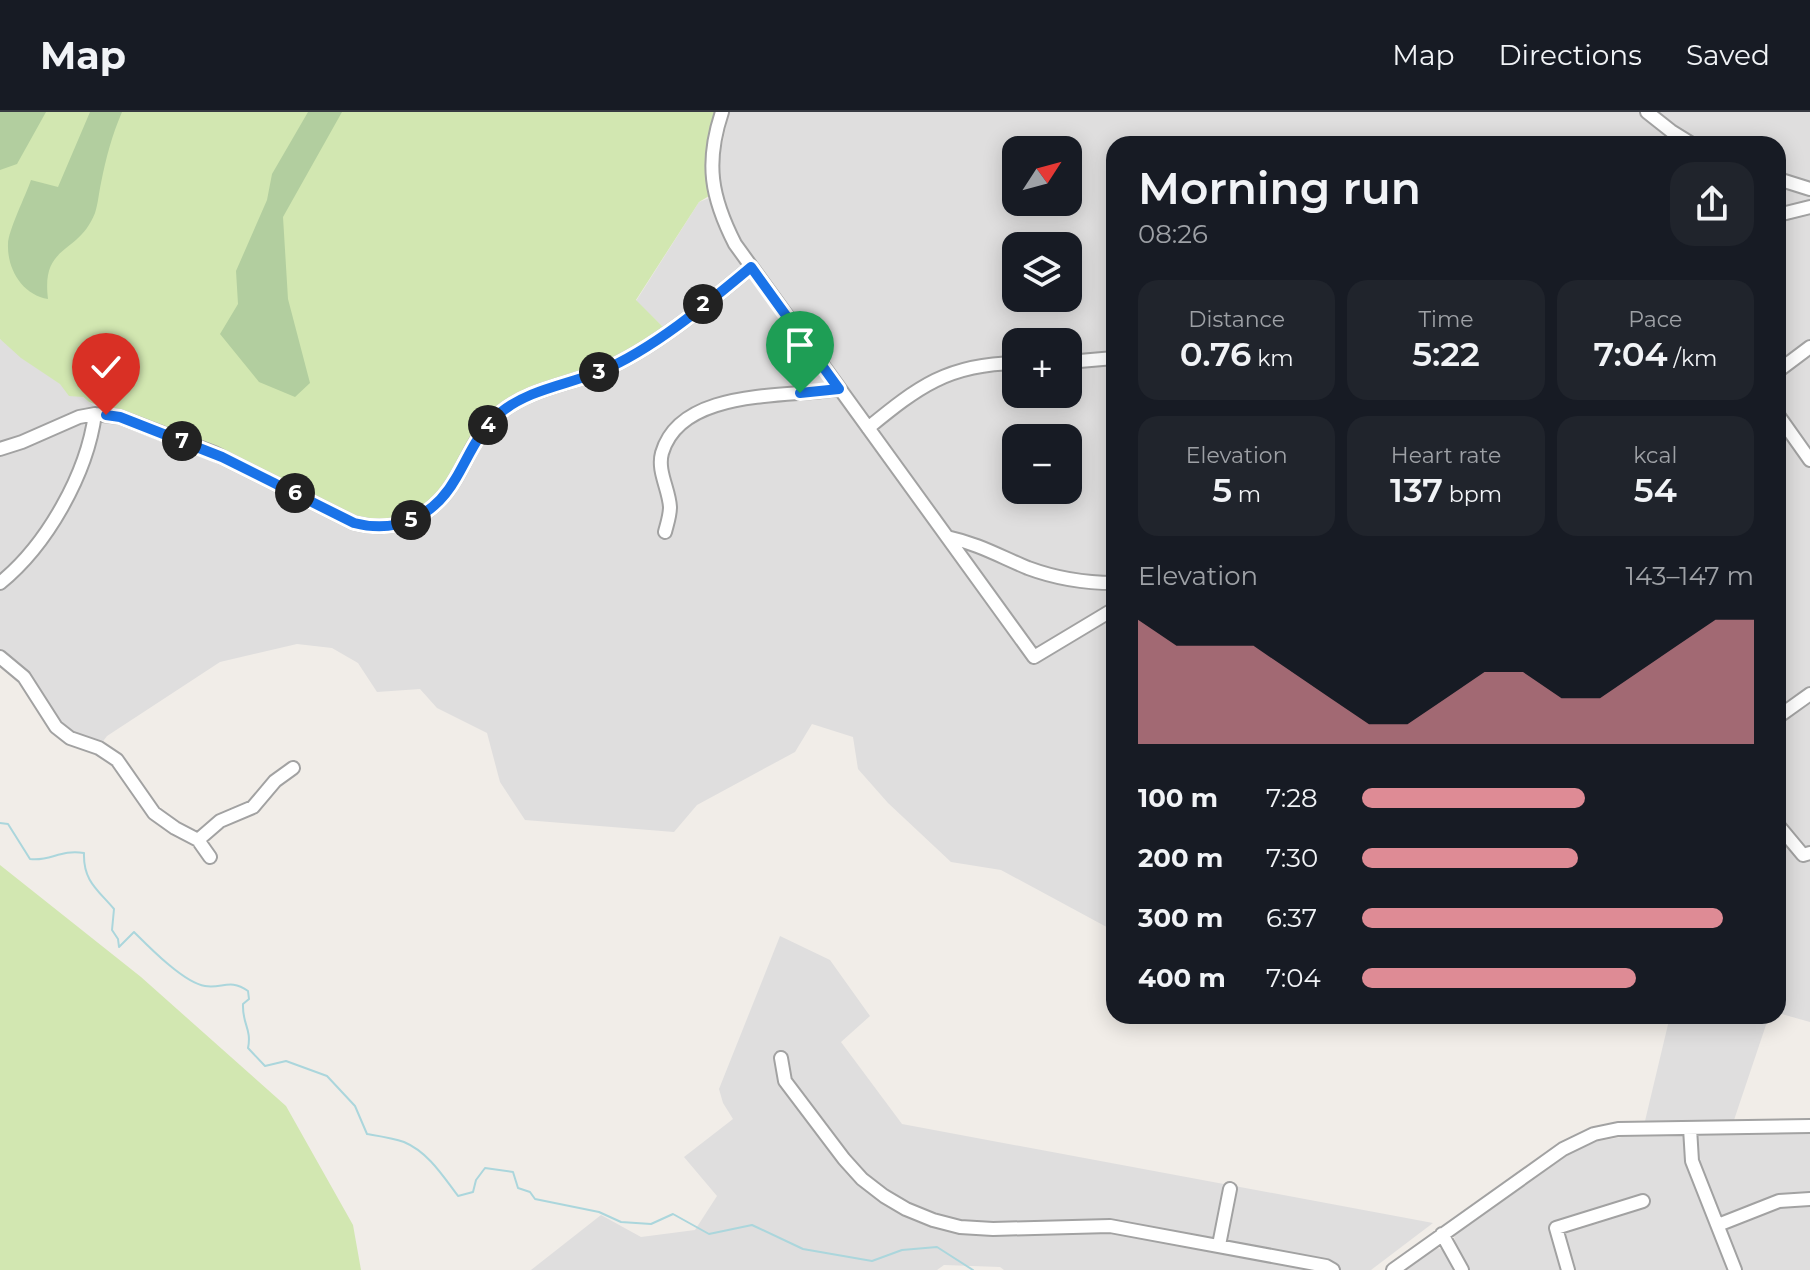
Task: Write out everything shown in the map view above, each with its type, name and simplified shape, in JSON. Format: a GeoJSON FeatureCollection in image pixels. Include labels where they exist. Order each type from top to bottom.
{"type":"FeatureCollection","features":[{"type":"Feature","properties":{"kind":"street"},"geometry":{"type":"LineString","coordinates":[[722,112],[711,158],[714,192],[731,236],[1034,657],[1106,614]]}},
{"type":"Feature","properties":{"kind":"street"},"geometry":{"type":"LineString","coordinates":[[1647,112],[1671,136]]}},
{"type":"Feature","properties":{"kind":"street"},"geometry":{"type":"LineString","coordinates":[[1786,182],[1810,189]]}},
{"type":"Feature","properties":{"kind":"street"},"geometry":{"type":"LineString","coordinates":[[1786,213],[1810,207]]}},
{"type":"Feature","properties":{"kind":"street"},"geometry":{"type":"LineString","coordinates":[[0,449],[79,417],[95,414],[120,417],[214,453],[354,523],[376,528],[404,523],[426,513],[445,495],[482,432],[498,414],[536,393],[602,371],[633,355],[751,267]]}},
{"type":"Feature","properties":{"kind":"street"},"geometry":{"type":"LineString","coordinates":[[1786,365],[1810,347]]}},
{"type":"Feature","properties":{"kind":"street"},"geometry":{"type":"LineString","coordinates":[[1082,361],[1106,359]]}},
{"type":"Feature","properties":{"kind":"street"},"geometry":{"type":"LineString","coordinates":[[868,428],[913,391],[938,377],[980,366],[1002,364]]}},
{"type":"Feature","properties":{"kind":"street"},"geometry":{"type":"LineString","coordinates":[[665,532],[670,505],[661,455],[670,436],[686,421],[736,400],[775,393],[839,389]]}},
{"type":"Feature","properties":{"kind":"street"},"geometry":{"type":"LineString","coordinates":[[0,583],[28,557],[64,501],[87,455],[95,414]]}},
{"type":"Feature","properties":{"kind":"street"},"geometry":{"type":"LineString","coordinates":[[1786,426],[1810,460]]}},
{"type":"Feature","properties":{"kind":"street"},"geometry":{"type":"LineString","coordinates":[[947,537],[977,544],[1031,569],[1080,581],[1106,583]]}},
{"type":"Feature","properties":{"kind":"street"},"geometry":{"type":"LineString","coordinates":[[0,657],[24,677],[56,727],[70,738],[108,753],[117,760],[161,819],[198,840],[210,857]]}},
{"type":"Feature","properties":{"kind":"street"},"geometry":{"type":"LineString","coordinates":[[1786,711],[1810,694]]}},
{"type":"Feature","properties":{"kind":"street"},"geometry":{"type":"LineString","coordinates":[[198,840],[220,821],[253,807],[275,781],[293,768]]}},
{"type":"Feature","properties":{"kind":"street"},"geometry":{"type":"LineString","coordinates":[[1786,836],[1803,855],[1810,853]]}},
{"type":"Feature","properties":{"kind":"street"},"geometry":{"type":"LineString","coordinates":[[781,1058],[785,1081],[862,1179],[906,1209],[933,1220],[960,1227],[993,1229],[1110,1226],[1326,1266],[1333,1270]]}},
{"type":"Feature","properties":{"kind":"street"},"geometry":{"type":"LineString","coordinates":[[1393,1270],[1563,1149],[1594,1134],[1640,1128],[1810,1126]]}},
{"type":"Feature","properties":{"kind":"street"},"geometry":{"type":"LineString","coordinates":[[1690,1128],[1692,1161],[1735,1270]]}},
{"type":"Feature","properties":{"kind":"street"},"geometry":{"type":"LineString","coordinates":[[1219,1245],[1230,1189]]}},
{"type":"Feature","properties":{"kind":"street"},"geometry":{"type":"LineString","coordinates":[[1718,1225],[1779,1201],[1810,1199]]}},
{"type":"Feature","properties":{"kind":"street"},"geometry":{"type":"LineString","coordinates":[[1568,1270],[1556,1228],[1643,1201]]}},
{"type":"Feature","properties":{"kind":"street"},"geometry":{"type":"LineString","coordinates":[[1442,1234],[1462,1270]]}},
{"type":"Feature","properties":{"kind":"shaded area"},"geometry":{"type":"Polygon","coordinates":[[[729,112],[1810,112],[1810,1022],[1786,1015],[1786,136],[1106,136],[1106,927],[1001,870],[951,862],[888,803],[858,769],[853,737],[812,724],[795,752],[697,805],[674,832],[525,820],[500,782],[487,733],[437,708],[420,689],[377,692],[358,663],[332,648],[297,644],[220,662],[107,736],[101,744],[71,732],[59,723],[24,669],[0,652],[0,339],[113,421],[212,458],[347,526],[384,533],[404,529],[436,512],[462,482],[488,432],[517,407],[664,328],[636,301],[699,202],[720,194],[719,161],[729,112]]]}},
{"type":"Feature","properties":{"kind":"shaded area"},"geometry":{"type":"Polygon","coordinates":[[[780,936],[830,960],[870,1016],[841,1042],[902,1124],[1433,1223],[1371,1270],[1004,1270],[1000,1267],[944,1265],[937,1270],[531,1270],[601,1215],[641,1237],[695,1230],[717,1196],[684,1157],[733,1119],[719,1089],[780,936]]]}},
{"type":"Feature","properties":{"kind":"shaded area"},"geometry":{"type":"Polygon","coordinates":[[[1668,1024],[1766,1024],[1734,1120],[1645,1121],[1668,1024]]]}},
{"type":"Feature","properties":{"kind":"shaded area"},"geometry":{"type":"Polygon","coordinates":[[[1810,1132],[1810,1270],[1468,1270],[1455,1241],[1454,1236],[1578,1148],[1593,1142],[1622,1137],[1810,1132]]]}},
{"type":"Feature","properties":{"kind":"shaded area"},"geometry":{"type":"Polygon","coordinates":[[[1436,1248],[1444,1249],[1455,1270],[1404,1270],[1436,1248]]]}},
{"type":"Feature","properties":{"kind":"green space"},"geometry":{"type":"Polygon","coordinates":[[[0,112],[717,112],[708,154],[709,196],[699,202],[636,300],[664,328],[604,363],[486,418],[470,438],[447,485],[430,504],[397,519],[379,521],[351,517],[247,463],[83,397],[69,396],[60,384],[21,358],[0,339],[0,112]]]}},
{"type":"Feature","properties":{"kind":"green space"},"geometry":{"type":"Polygon","coordinates":[[[0,112],[46,112],[17,164],[0,170],[0,112]]]}},
{"type":"Feature","properties":{"kind":"green space"},"geometry":{"type":"Polygon","coordinates":[[[90,112],[122,112],[107,156],[95,213],[80,237],[62,251],[50,268],[48,299],[39,297],[18,280],[8,254],[9,238],[31,180],[58,187],[90,112]]]}},
{"type":"Feature","properties":{"kind":"green space"},"geometry":{"type":"Polygon","coordinates":[[[308,112],[342,112],[283,217],[288,299],[310,383],[295,397],[259,382],[220,334],[238,304],[236,271],[267,200],[272,174],[308,112]]]}},
{"type":"Feature","properties":{"kind":"green space"},"geometry":{"type":"Polygon","coordinates":[[[0,865],[141,977],[286,1106],[353,1225],[361,1270],[0,1270],[0,865]]]}},
{"type":"Feature","properties":{"kind":"waterway"},"geometry":{"type":"LineString","coordinates":[[0,823],[8,824],[30,859],[84,853],[89,878],[114,909],[112,930],[119,947],[134,932],[167,964],[187,978],[205,986],[236,985],[248,991],[249,999],[243,1004],[248,1048],[265,1066],[286,1061],[327,1076],[355,1106],[367,1134],[413,1146],[434,1165],[458,1196],[473,1192],[476,1180],[485,1168],[513,1172],[518,1188],[530,1192],[535,1199],[599,1212],[621,1222],[651,1224],[673,1214],[709,1234],[752,1225],[803,1249],[872,1261],[902,1250],[937,1247],[973,1270]]}},
{"type":"Feature","properties":{"kind":"route"},"geometry":{"type":"LineString","coordinates":[[106,415],[120,417],[214,453],[354,523],[376,528],[404,523],[426,513],[445,495],[482,432],[507,407],[536,393],[602,371],[633,355],[751,267],[839,389],[800,393]]}}]}
